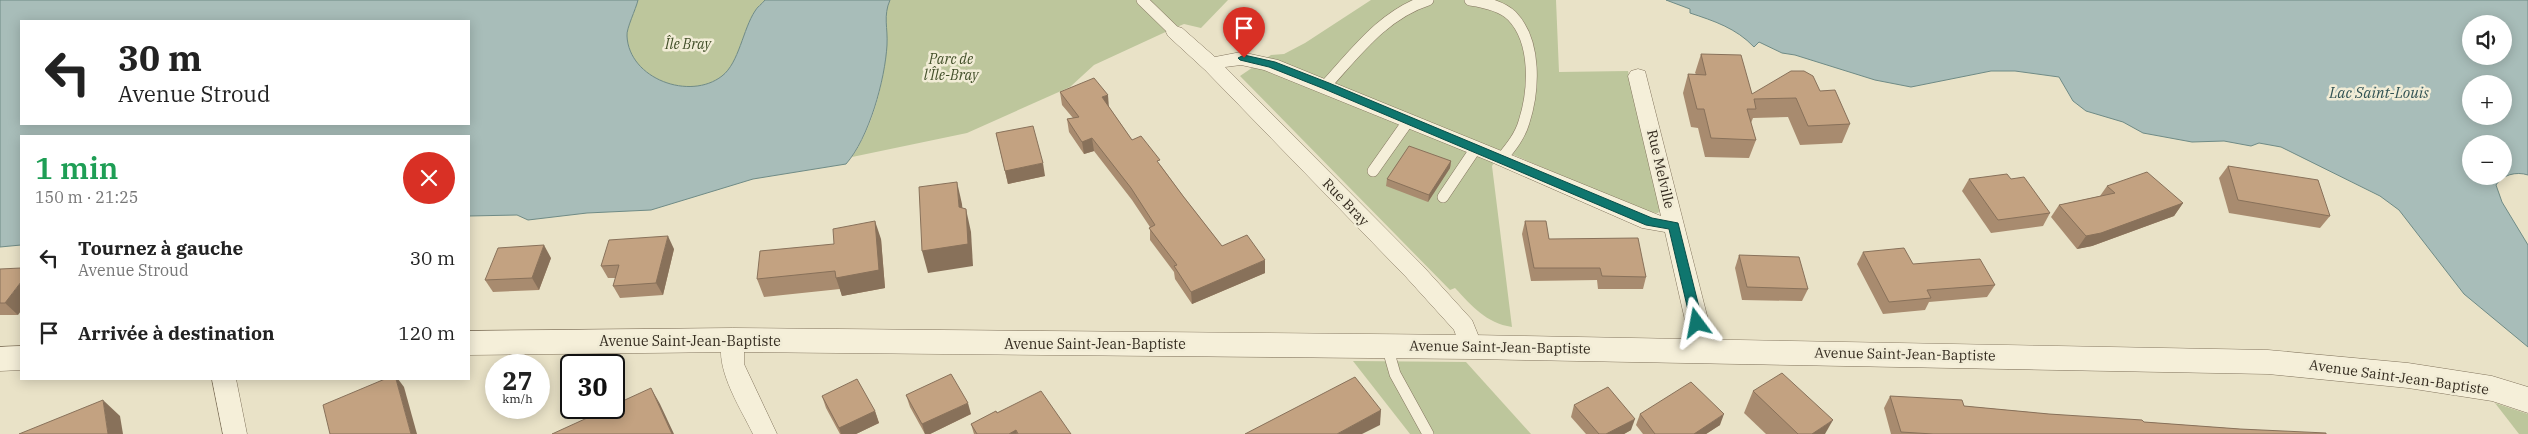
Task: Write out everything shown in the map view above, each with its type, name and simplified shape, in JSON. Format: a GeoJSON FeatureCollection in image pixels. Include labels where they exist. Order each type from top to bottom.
{"type":"FeatureCollection","features":[{"type":"Feature","properties":{"kind":"street","name":"Rue Bray"},"geometry":{"type":"LineString","coordinates":[[1175,32],[1212,65],[1452,312],[1467,332],[1471,347]]}},
{"type":"Feature","properties":{"kind":"street"},"geometry":{"type":"LineString","coordinates":[[1212,65],[1229,58],[1244,58],[1271,65],[1326,85],[1650,222],[1674,226]]}},
{"type":"Feature","properties":{"kind":"street","name":"Rue Melville"},"geometry":{"type":"LineString","coordinates":[[1638,76],[1704,351]]}},
{"type":"Feature","properties":{"kind":"street"},"geometry":{"type":"LineString","coordinates":[[733,340],[732,364],[765,434]]}},
{"type":"Feature","properties":{"kind":"street","name":"Avenue Saint-Jean-Baptiste"},"geometry":{"type":"LineString","coordinates":[[470,343],[733,340],[1471,347],[2096,357],[2310,364],[2440,380],[2513,393],[2528,400]]}},
{"type":"Feature","properties":{"kind":"street"},"geometry":{"type":"LineString","coordinates":[[0,359],[20,358]]}},
{"type":"Feature","properties":{"kind":"street"},"geometry":{"type":"LineString","coordinates":[[224,380],[235,434]]}},
{"type":"Feature","properties":{"kind":"lane"},"geometry":{"type":"LineString","coordinates":[[1142,0],[1175,32]]}},
{"type":"Feature","properties":{"kind":"lane"},"geometry":{"type":"LineString","coordinates":[[1326,85],[1391,18],[1410,6],[1428,0]]}},
{"type":"Feature","properties":{"kind":"lane"},"geometry":{"type":"LineString","coordinates":[[1470,0],[1507,12],[1522,28],[1528,43],[1531,80],[1528,105],[1516,139],[1502,158]]}},
{"type":"Feature","properties":{"kind":"lane"},"geometry":{"type":"LineString","coordinates":[[1373,170],[1409,120]]}},
{"type":"Feature","properties":{"kind":"lane"},"geometry":{"type":"LineString","coordinates":[[1443,197],[1476,148]]}},
{"type":"Feature","properties":{"kind":"lane"},"geometry":{"type":"LineString","coordinates":[[1388,346],[1395,374],[1428,434]]}},
{"type":"Feature","properties":{"kind":"green space","name":"Île Bray"},"geometry":{"type":"Polygon","coordinates":[[[638,0],[765,0],[751,18],[733,63],[722,76],[709,83],[694,86],[678,86],[663,82],[650,74],[638,64],[630,51],[627,36],[628,29],[638,0]]]}},
{"type":"Feature","properties":{"kind":"green space","name":"Parc de l'Île-Bray"},"geometry":{"type":"Polygon","coordinates":[[[890,0],[1228,0],[1201,28],[1184,24],[1172,29],[1094,65],[1070,87],[967,133],[852,157],[872,118],[880,89],[887,40],[886,17],[890,0]]]}},
{"type":"Feature","properties":{"kind":"green space"},"geometry":{"type":"Polygon","coordinates":[[[1371,0],[1556,0],[1559,72],[1628,71],[1661,208],[1658,213],[1647,212],[1502,150],[1492,166],[1512,327],[1495,322],[1480,313],[1455,288],[1450,290],[1240,76],[1271,55],[1284,54],[1305,43],[1371,0]]]}},
{"type":"Feature","properties":{"kind":"green space"},"geometry":{"type":"Polygon","coordinates":[[[1353,361],[1466,362],[1531,434],[1410,434],[1353,361]]]}},
{"type":"Feature","properties":{"kind":"green space"},"geometry":{"type":"Polygon","coordinates":[[[2495,403],[2528,414],[2528,434],[2519,434],[2495,403]]]}},
{"type":"Feature","properties":{"kind":"water"},"geometry":{"type":"Polygon","coordinates":[[[0,0],[638,0],[627,36],[630,51],[638,64],[663,82],[678,86],[694,86],[709,83],[722,76],[728,70],[737,54],[751,18],[765,0],[890,0],[886,17],[886,59],[879,91],[869,124],[846,164],[753,179],[651,210],[587,213],[528,220],[517,215],[470,216],[470,135],[20,135],[20,245],[0,247],[0,0]]]}},
{"type":"Feature","properties":{"kind":"water","name":"Lac Saint-Louis"},"geometry":{"type":"Polygon","coordinates":[[[1666,0],[2528,0],[2528,175],[2519,173],[2512,175],[2512,135],[2462,135],[2462,185],[2496,185],[2502,202],[2528,245],[2528,347],[2464,294],[2399,210],[2380,196],[2281,147],[2259,143],[2251,146],[2224,141],[2192,142],[2143,133],[2123,122],[2086,111],[2073,101],[2059,77],[2015,71],[1991,71],[1911,87],[1875,80],[1795,55],[1782,53],[1759,42],[1754,47],[1732,30],[1690,13],[1690,9],[1666,0]]]}},
{"type":"Feature","properties":{"kind":"building"},"geometry":{"type":"Polygon","coordinates":[[[1701,54],[1741,55],[1752,94],[1791,71],[1804,71],[1813,76],[1820,91],[1835,90],[1850,124],[1808,126],[1796,98],[1754,99],[1756,109],[1747,109],[1756,140],[1711,138],[1704,109],[1697,109],[1688,74],[1706,75],[1701,54]]]}},
{"type":"Feature","properties":{"kind":"building"},"geometry":{"type":"Polygon","coordinates":[[[1094,78],[1108,95],[1102,97],[1132,140],[1141,136],[1160,160],[1157,161],[1222,246],[1247,235],[1265,260],[1191,292],[1174,266],[1177,265],[1149,228],[1155,225],[1131,188],[1092,138],[1082,142],[1067,119],[1079,117],[1060,92],[1094,78]]]}},
{"type":"Feature","properties":{"kind":"building"},"geometry":{"type":"Polygon","coordinates":[[[1033,126],[1043,163],[1005,171],[996,133],[1033,126]]]}},
{"type":"Feature","properties":{"kind":"building"},"geometry":{"type":"Polygon","coordinates":[[[1409,146],[1451,161],[1429,195],[1387,179],[1409,146]]]}},
{"type":"Feature","properties":{"kind":"building"},"geometry":{"type":"Polygon","coordinates":[[[2228,166],[2318,180],[2330,216],[2238,200],[2228,166]]]}},
{"type":"Feature","properties":{"kind":"building"},"geometry":{"type":"Polygon","coordinates":[[[2147,172],[2183,203],[2101,233],[2086,236],[2059,205],[2115,193],[2107,186],[2147,172]]]}},
{"type":"Feature","properties":{"kind":"building"},"geometry":{"type":"Polygon","coordinates":[[[2007,174],[2011,179],[2024,177],[2050,213],[1998,220],[1969,179],[2007,174]]]}},
{"type":"Feature","properties":{"kind":"building"},"geometry":{"type":"Polygon","coordinates":[[[957,182],[959,207],[966,209],[968,244],[922,251],[919,187],[957,182]]]}},
{"type":"Feature","properties":{"kind":"building"},"geometry":{"type":"Polygon","coordinates":[[[875,221],[879,270],[836,278],[835,271],[757,279],[760,251],[834,244],[833,229],[875,221]]]}},
{"type":"Feature","properties":{"kind":"building"},"geometry":{"type":"Polygon","coordinates":[[[1525,221],[1546,221],[1549,239],[1638,238],[1646,277],[1602,276],[1600,268],[1534,268],[1525,221]]]}},
{"type":"Feature","properties":{"kind":"building"},"geometry":{"type":"Polygon","coordinates":[[[668,236],[656,283],[613,286],[619,265],[601,266],[609,240],[668,236]]]}},
{"type":"Feature","properties":{"kind":"building"},"geometry":{"type":"Polygon","coordinates":[[[544,245],[532,278],[485,280],[498,248],[544,245]]]}},
{"type":"Feature","properties":{"kind":"building"},"geometry":{"type":"Polygon","coordinates":[[[1904,248],[1913,264],[1980,259],[1995,285],[1927,290],[1931,298],[1889,302],[1863,252],[1904,248]]]}},
{"type":"Feature","properties":{"kind":"building"},"geometry":{"type":"Polygon","coordinates":[[[1739,255],[1799,257],[1808,289],[1747,287],[1739,255]]]}},
{"type":"Feature","properties":{"kind":"building"},"geometry":{"type":"Polygon","coordinates":[[[20,268],[20,283],[5,303],[0,303],[0,269],[20,268]]]}},
{"type":"Feature","properties":{"kind":"building"},"geometry":{"type":"Polygon","coordinates":[[[1782,373],[1833,420],[1812,434],[1798,434],[1753,391],[1782,373]]]}},
{"type":"Feature","properties":{"kind":"building"},"geometry":{"type":"Polygon","coordinates":[[[951,374],[968,403],[922,424],[906,395],[951,374]]]}},
{"type":"Feature","properties":{"kind":"building"},"geometry":{"type":"Polygon","coordinates":[[[1355,377],[1381,410],[1337,434],[1245,434],[1355,377]]]}},
{"type":"Feature","properties":{"kind":"building"},"geometry":{"type":"Polygon","coordinates":[[[857,379],[875,411],[839,428],[822,396],[857,379]]]}},
{"type":"Feature","properties":{"kind":"building"},"geometry":{"type":"Polygon","coordinates":[[[383,380],[396,380],[411,434],[330,434],[323,405],[383,380]]]}},
{"type":"Feature","properties":{"kind":"building"},"geometry":{"type":"Polygon","coordinates":[[[1691,382],[1724,414],[1694,434],[1655,434],[1640,414],[1691,382]]]}},
{"type":"Feature","properties":{"kind":"building"},"geometry":{"type":"Polygon","coordinates":[[[1608,387],[1635,419],[1606,434],[1599,434],[1574,405],[1608,387]]]}},
{"type":"Feature","properties":{"kind":"building"},"geometry":{"type":"Polygon","coordinates":[[[651,388],[672,434],[552,434],[585,419],[625,419],[625,400],[651,388]]]}},
{"type":"Feature","properties":{"kind":"building"},"geometry":{"type":"Polygon","coordinates":[[[1041,391],[1071,434],[1018,434],[1016,430],[1009,434],[977,434],[971,424],[996,411],[997,413],[1041,391]]]}},
{"type":"Feature","properties":{"kind":"building"},"geometry":{"type":"Polygon","coordinates":[[[1890,396],[1962,400],[1964,406],[2049,414],[2326,434],[1933,434],[1901,432],[1890,396]]]}},
{"type":"Feature","properties":{"kind":"building"},"geometry":{"type":"Polygon","coordinates":[[[103,400],[108,434],[19,434],[103,400]]]}},
{"type":"Feature","properties":{"kind":"route"},"geometry":{"type":"LineString","coordinates":[[1244,58],[1258,60],[1326,85],[1650,222],[1674,226],[1697,323]]}}]}
